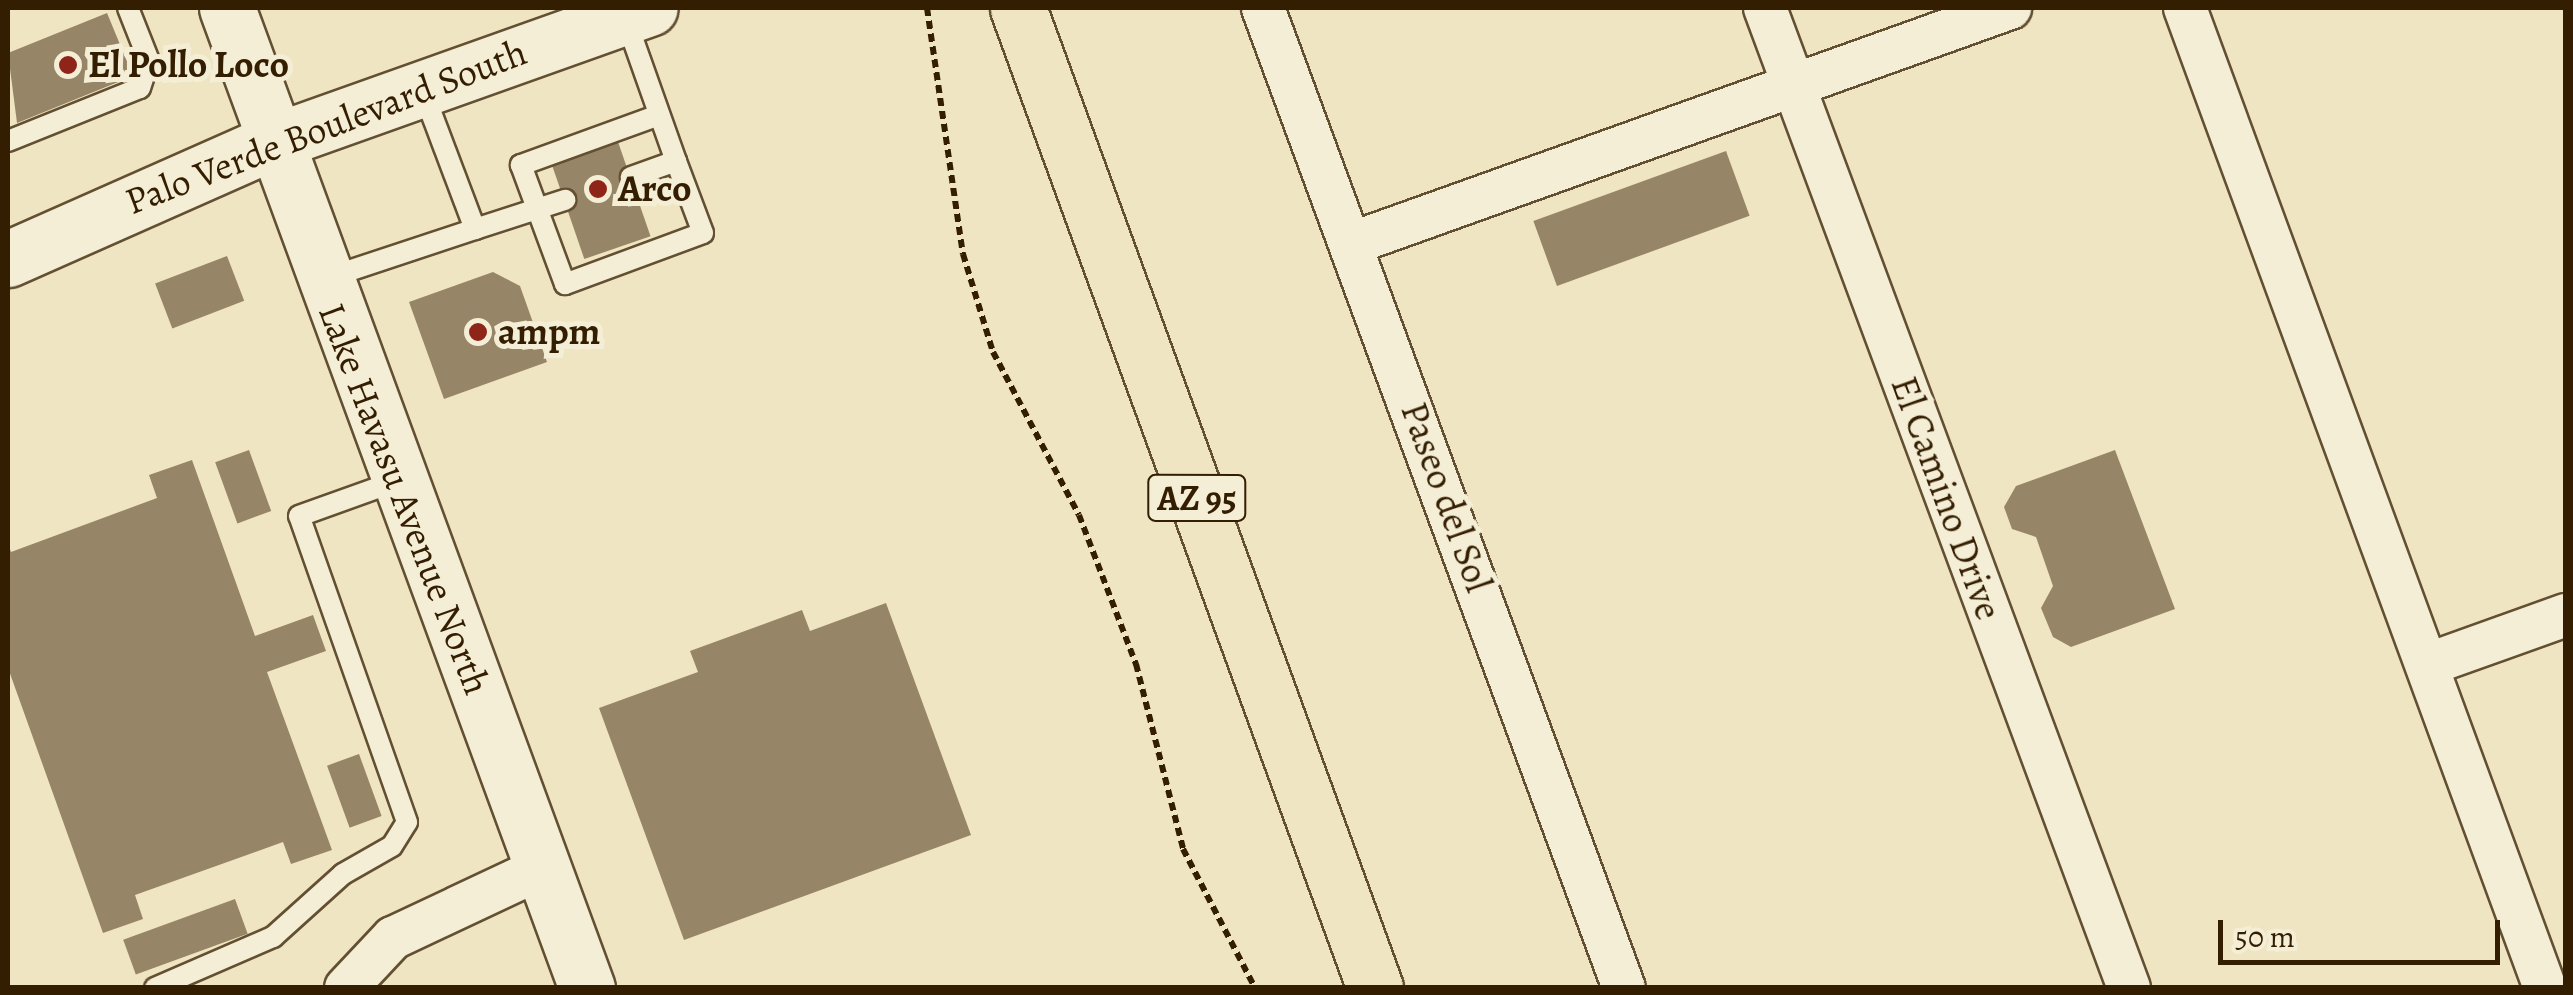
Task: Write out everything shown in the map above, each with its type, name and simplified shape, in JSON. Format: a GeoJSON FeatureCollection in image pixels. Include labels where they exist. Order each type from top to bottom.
{"type":"FeatureCollection","features":[{"type":"Feature","properties":{"kind":"highway","name":"AZ 95"},"geometry":{"type":"LineString","coordinates":[[1018,8],[1375,988]]}},
{"type":"Feature","properties":{"kind":"main road","name":"Lake Havasu Avenue North"},"geometry":{"type":"LineString","coordinates":[[227,8],[270,143],[587,988]]}},
{"type":"Feature","properties":{"kind":"main road","name":"Palo Verde Boulevard South"},"geometry":{"type":"LineString","coordinates":[[8,259],[270,143],[638,12]]}},
{"type":"Feature","properties":{"kind":"street","name":"Paseo del Sol"},"geometry":{"type":"LineString","coordinates":[[1263,8],[1354,243],[1624,988]]}},
{"type":"Feature","properties":{"kind":"street","name":"El Camino Drive"},"geometry":{"type":"LineString","coordinates":[[1765,8],[2129,988]]}},
{"type":"Feature","properties":{"kind":"street"},"geometry":{"type":"LineString","coordinates":[[1354,243],[2010,8]]}},
{"type":"Feature","properties":{"kind":"street"},"geometry":{"type":"LineString","coordinates":[[2184,8],[2430,664],[2545,988]]}},
{"type":"Feature","properties":{"kind":"street"},"geometry":{"type":"LineString","coordinates":[[2430,664],[2566,616]]}},
{"type":"Feature","properties":{"kind":"street"},"geometry":{"type":"LineString","coordinates":[[346,988],[394,938],[542,868]]}},
{"type":"Feature","properties":{"kind":"lane"},"geometry":{"type":"LineString","coordinates":[[8,141],[140,88],[149,62],[128,8]]}},
{"type":"Feature","properties":{"kind":"lane"},"geometry":{"type":"LineString","coordinates":[[638,12],[659,116],[702,233],[566,284],[521,165],[659,116]]}},
{"type":"Feature","properties":{"kind":"lane"},"geometry":{"type":"LineString","coordinates":[[421,87],[475,229]]}},
{"type":"Feature","properties":{"kind":"lane"},"geometry":{"type":"LineString","coordinates":[[630,177],[676,161]]}},
{"type":"Feature","properties":{"kind":"lane"},"geometry":{"type":"LineString","coordinates":[[321,280],[565,200]]}},
{"type":"Feature","properties":{"kind":"lane"},"geometry":{"type":"LineString","coordinates":[[154,988],[273,938],[343,874],[392,846],[407,822],[299,516],[397,481]]}},
{"type":"Feature","properties":{"kind":"path"},"geometry":{"type":"LineString","coordinates":[[927,8],[963,254],[993,352],[1079,514],[1136,664],[1183,850],[1255,988]]}},
{"type":"Feature","properties":{"kind":"building","name":"El Pollo Loco"},"geometry":{"type":"Polygon","coordinates":[[[107,13],[133,76],[17,123],[8,53],[107,13]]]}},
{"type":"Feature","properties":{"kind":"building","name":"Arco"},"geometry":{"type":"Polygon","coordinates":[[[616,136],[651,236],[584,259],[550,159],[616,136]]]}},
{"type":"Feature","properties":{"kind":"building"},"geometry":{"type":"Polygon","coordinates":[[[1726,151],[1750,216],[1557,286],[1533,221],[1726,151]]]}},
{"type":"Feature","properties":{"kind":"building"},"geometry":{"type":"Polygon","coordinates":[[[227,256],[244,301],[172,328],[155,284],[227,256]]]}},
{"type":"Feature","properties":{"kind":"building","name":"ampm"},"geometry":{"type":"Polygon","coordinates":[[[493,272],[520,286],[547,362],[444,399],[409,302],[493,272]]]}},
{"type":"Feature","properties":{"kind":"building"},"geometry":{"type":"Polygon","coordinates":[[[249,450],[271,511],[237,523],[215,462],[249,450]]]}},
{"type":"Feature","properties":{"kind":"building"},"geometry":{"type":"Polygon","coordinates":[[[2115,450],[2175,609],[2071,647],[2053,637],[2041,608],[2053,586],[2036,537],[2012,529],[2004,507],[2016,486],[2115,450]]]}},
{"type":"Feature","properties":{"kind":"building"},"geometry":{"type":"Polygon","coordinates":[[[192,460],[255,636],[313,615],[326,651],[267,672],[332,850],[291,864],[283,842],[135,895],[143,919],[103,933],[8,668],[8,544],[11,552],[157,498],[149,475],[192,460]]]}},
{"type":"Feature","properties":{"kind":"building"},"geometry":{"type":"Polygon","coordinates":[[[886,603],[971,835],[684,940],[599,708],[698,672],[690,651],[802,610],[810,631],[886,603]]]}},
{"type":"Feature","properties":{"kind":"building"},"geometry":{"type":"Polygon","coordinates":[[[359,754],[382,816],[350,828],[327,766],[359,754]]]}},
{"type":"Feature","properties":{"kind":"building"},"geometry":{"type":"Polygon","coordinates":[[[235,899],[248,934],[136,974],[123,940],[235,899]]]}},
{"type":"Feature","properties":{"kind":"place","name":"El Pollo Loco"},"geometry":{"type":"Point","coordinates":[68,65]}},
{"type":"Feature","properties":{"kind":"place","name":"Arco"},"geometry":{"type":"Point","coordinates":[598,189]}},
{"type":"Feature","properties":{"kind":"place","name":"ampm"},"geometry":{"type":"Point","coordinates":[478,332]}}]}
